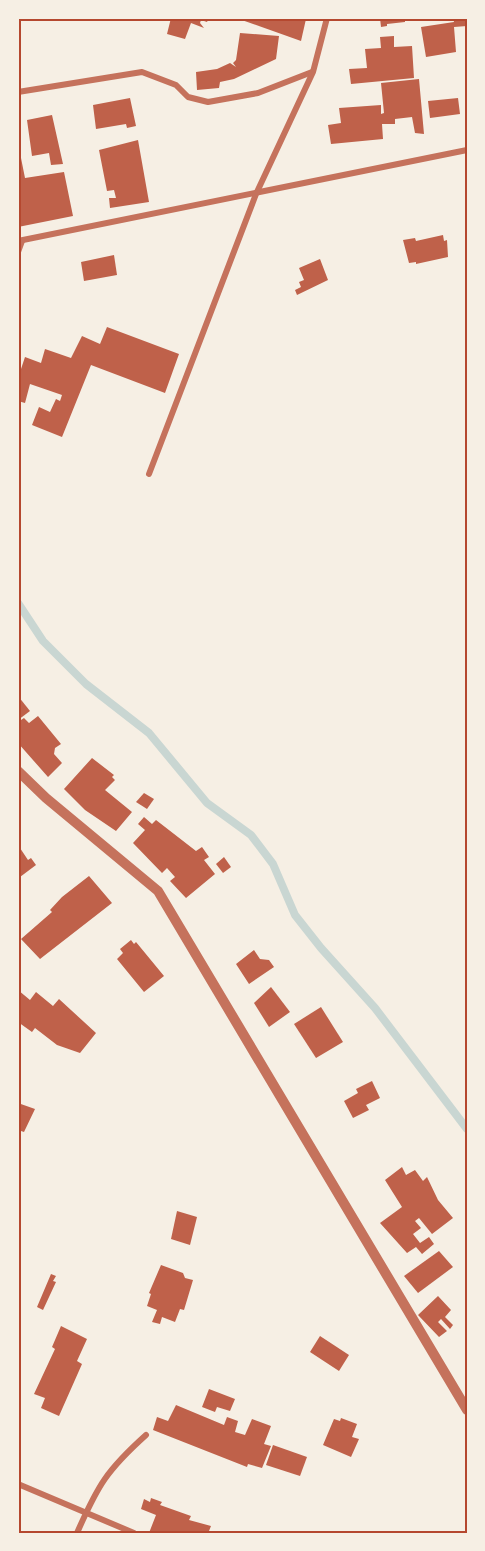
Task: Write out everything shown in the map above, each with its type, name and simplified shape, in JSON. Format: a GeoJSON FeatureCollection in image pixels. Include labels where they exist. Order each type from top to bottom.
{"type":"FeatureCollection","features":[{"type":"Feature","properties":{"kind":"street"},"geometry":{"type":"LineString","coordinates":[[149,474],[256,194],[313,72],[327,18]]}},
{"type":"Feature","properties":{"kind":"street"},"geometry":{"type":"LineString","coordinates":[[18,92],[142,72],[176,85],[188,97],[208,102],[258,93],[313,72]]}},
{"type":"Feature","properties":{"kind":"street"},"geometry":{"type":"LineString","coordinates":[[18,252],[20,241],[467,150]]}},
{"type":"Feature","properties":{"kind":"street"},"geometry":{"type":"LineString","coordinates":[[18,771],[46,798],[158,891],[467,1410]]}},
{"type":"Feature","properties":{"kind":"street"},"geometry":{"type":"LineString","coordinates":[[77,1533],[99,1484],[109,1469],[146,1435]]}},
{"type":"Feature","properties":{"kind":"street"},"geometry":{"type":"LineString","coordinates":[[18,1484],[134,1533]]}},
{"type":"Feature","properties":{"kind":"building"},"geometry":{"type":"Polygon","coordinates":[[[171,18],[209,18],[207,22],[201,20],[200,23],[204,28],[191,23],[185,39],[167,34],[171,18]]]}},
{"type":"Feature","properties":{"kind":"building"},"geometry":{"type":"Polygon","coordinates":[[[236,18],[303,18],[306,19],[301,41],[236,18]]]}},
{"type":"Feature","properties":{"kind":"building"},"geometry":{"type":"Polygon","coordinates":[[[380,18],[405,18],[405,22],[381,27],[380,18]]]}},
{"type":"Feature","properties":{"kind":"building"},"geometry":{"type":"Polygon","coordinates":[[[453,18],[467,18],[467,26],[454,27],[456,52],[426,57],[421,27],[454,22],[453,18]]]}},
{"type":"Feature","properties":{"kind":"building"},"geometry":{"type":"Polygon","coordinates":[[[240,33],[279,36],[276,59],[234,79],[220,82],[219,88],[197,90],[196,72],[217,69],[230,63],[236,67],[233,63],[236,60],[240,33]]]}},
{"type":"Feature","properties":{"kind":"building"},"geometry":{"type":"Polygon","coordinates":[[[394,36],[394,47],[412,46],[414,78],[351,84],[349,69],[367,68],[365,49],[381,48],[380,37],[394,36]]]}},
{"type":"Feature","properties":{"kind":"building"},"geometry":{"type":"Polygon","coordinates":[[[419,79],[424,134],[415,133],[412,117],[395,119],[395,124],[382,124],[383,139],[331,144],[328,125],[341,123],[339,108],[381,105],[381,114],[384,113],[381,83],[419,79]]]}},
{"type":"Feature","properties":{"kind":"building"},"geometry":{"type":"Polygon","coordinates":[[[130,98],[136,126],[127,128],[126,124],[96,129],[93,105],[130,98]]]}},
{"type":"Feature","properties":{"kind":"building"},"geometry":{"type":"Polygon","coordinates":[[[458,98],[460,114],[430,118],[428,101],[458,98]]]}},
{"type":"Feature","properties":{"kind":"building"},"geometry":{"type":"Polygon","coordinates":[[[52,115],[63,164],[51,165],[49,153],[32,156],[27,120],[52,115]]]}},
{"type":"Feature","properties":{"kind":"building"},"geometry":{"type":"Polygon","coordinates":[[[138,140],[149,202],[110,208],[109,198],[116,198],[114,190],[107,191],[99,150],[138,140]]]}},
{"type":"Feature","properties":{"kind":"building"},"geometry":{"type":"Polygon","coordinates":[[[21,158],[25,178],[64,172],[73,216],[18,227],[18,159],[21,158]]]}},
{"type":"Feature","properties":{"kind":"building"},"geometry":{"type":"Polygon","coordinates":[[[443,235],[444,241],[447,240],[448,257],[416,264],[416,262],[409,263],[403,240],[415,238],[416,241],[443,235]]]}},
{"type":"Feature","properties":{"kind":"building"},"geometry":{"type":"Polygon","coordinates":[[[114,255],[117,275],[84,281],[81,262],[114,255]]]}},
{"type":"Feature","properties":{"kind":"building"},"geometry":{"type":"Polygon","coordinates":[[[320,259],[328,280],[297,295],[295,290],[301,287],[299,282],[304,280],[299,268],[320,259]]]}},
{"type":"Feature","properties":{"kind":"building"},"geometry":{"type":"Polygon","coordinates":[[[107,327],[179,354],[165,393],[91,365],[62,437],[32,425],[39,407],[50,412],[56,399],[60,401],[62,395],[30,384],[25,403],[18,401],[18,378],[25,357],[41,363],[45,349],[71,358],[82,336],[100,344],[107,327]]]}},
{"type":"Feature","properties":{"kind":"building"},"geometry":{"type":"Polygon","coordinates":[[[18,696],[30,711],[18,720],[18,696]]]}},
{"type":"Feature","properties":{"kind":"building"},"geometry":{"type":"Polygon","coordinates":[[[38,716],[61,744],[55,748],[54,754],[62,763],[48,777],[18,743],[18,722],[24,718],[29,723],[38,716]]]}},
{"type":"Feature","properties":{"kind":"building"},"geometry":{"type":"Polygon","coordinates":[[[92,758],[114,775],[112,777],[115,780],[105,790],[132,812],[116,831],[85,810],[64,789],[92,758]]]}},
{"type":"Feature","properties":{"kind":"building"},"geometry":{"type":"Polygon","coordinates":[[[144,793],[154,799],[147,809],[136,802],[144,793]]]}},
{"type":"Feature","properties":{"kind":"building"},"geometry":{"type":"Polygon","coordinates":[[[144,817],[152,824],[156,820],[196,851],[202,847],[209,857],[204,860],[215,874],[186,898],[170,881],[175,877],[167,868],[162,873],[133,843],[145,830],[138,824],[144,817]]]}},
{"type":"Feature","properties":{"kind":"building"},"geometry":{"type":"Polygon","coordinates":[[[18,845],[28,860],[31,858],[36,865],[20,877],[18,845]]]}},
{"type":"Feature","properties":{"kind":"building"},"geometry":{"type":"Polygon","coordinates":[[[224,857],[231,867],[223,873],[216,864],[224,857]]]}},
{"type":"Feature","properties":{"kind":"building"},"geometry":{"type":"Polygon","coordinates":[[[89,876],[112,903],[40,959],[21,939],[52,912],[50,910],[62,897],[89,876]]]}},
{"type":"Feature","properties":{"kind":"building"},"geometry":{"type":"Polygon","coordinates":[[[131,940],[134,944],[136,942],[164,976],[144,992],[117,959],[123,953],[120,949],[131,940]]]}},
{"type":"Feature","properties":{"kind":"building"},"geometry":{"type":"Polygon","coordinates":[[[254,950],[260,959],[269,960],[274,967],[249,984],[236,964],[254,950]]]}},
{"type":"Feature","properties":{"kind":"building"},"geometry":{"type":"Polygon","coordinates":[[[271,987],[290,1012],[269,1027],[254,1003],[271,987]]]}},
{"type":"Feature","properties":{"kind":"building"},"geometry":{"type":"Polygon","coordinates":[[[18,990],[30,1000],[36,992],[53,1006],[59,999],[96,1033],[80,1053],[57,1045],[35,1028],[32,1032],[18,1022],[18,990]]]}},
{"type":"Feature","properties":{"kind":"building"},"geometry":{"type":"Polygon","coordinates":[[[321,1007],[343,1042],[316,1058],[294,1024],[321,1007]]]}},
{"type":"Feature","properties":{"kind":"building"},"geometry":{"type":"Polygon","coordinates":[[[372,1081],[380,1098],[366,1105],[369,1110],[353,1118],[344,1101],[358,1093],[356,1089],[372,1081]]]}},
{"type":"Feature","properties":{"kind":"building"},"geometry":{"type":"Polygon","coordinates":[[[18,1103],[35,1109],[24,1132],[21,1131],[18,1137],[18,1103]]]}},
{"type":"Feature","properties":{"kind":"building"},"geometry":{"type":"Polygon","coordinates":[[[402,1167],[406,1175],[415,1170],[423,1181],[427,1177],[438,1200],[453,1218],[432,1234],[419,1218],[415,1221],[421,1228],[413,1234],[420,1243],[429,1237],[434,1244],[422,1254],[416,1247],[407,1253],[380,1223],[402,1207],[385,1180],[402,1167]]]}},
{"type":"Feature","properties":{"kind":"building"},"geometry":{"type":"Polygon","coordinates":[[[177,1211],[197,1217],[190,1245],[171,1239],[177,1211]]]}},
{"type":"Feature","properties":{"kind":"building"},"geometry":{"type":"Polygon","coordinates":[[[439,1251],[453,1267],[418,1293],[404,1276],[439,1251]]]}},
{"type":"Feature","properties":{"kind":"building"},"geometry":{"type":"Polygon","coordinates":[[[161,1265],[183,1273],[185,1278],[193,1280],[184,1310],[180,1309],[175,1322],[162,1317],[160,1324],[152,1322],[157,1310],[147,1306],[151,1294],[149,1293],[161,1265]]]}},
{"type":"Feature","properties":{"kind":"building"},"geometry":{"type":"Polygon","coordinates":[[[51,1274],[56,1276],[53,1281],[56,1282],[43,1310],[37,1307],[51,1274]]]}},
{"type":"Feature","properties":{"kind":"building"},"geometry":{"type":"Polygon","coordinates":[[[438,1296],[451,1310],[445,1317],[453,1325],[450,1329],[441,1319],[438,1322],[447,1331],[439,1337],[418,1315],[438,1296]]]}},
{"type":"Feature","properties":{"kind":"building"},"geometry":{"type":"Polygon","coordinates":[[[61,1326],[87,1339],[77,1361],[82,1364],[59,1416],[41,1408],[45,1398],[34,1394],[55,1349],[52,1347],[61,1326]]]}},
{"type":"Feature","properties":{"kind":"building"},"geometry":{"type":"Polygon","coordinates":[[[320,1336],[349,1355],[339,1371],[310,1352],[320,1336]]]}},
{"type":"Feature","properties":{"kind":"building"},"geometry":{"type":"Polygon","coordinates":[[[209,1389],[235,1399],[230,1411],[217,1407],[215,1412],[202,1407],[209,1389]]]}},
{"type":"Feature","properties":{"kind":"building"},"geometry":{"type":"Polygon","coordinates":[[[176,1405],[224,1425],[227,1417],[238,1421],[235,1432],[245,1435],[252,1419],[271,1426],[264,1444],[271,1446],[262,1468],[248,1464],[247,1467],[153,1430],[157,1417],[168,1421],[176,1405]]]}},
{"type":"Feature","properties":{"kind":"building"},"geometry":{"type":"Polygon","coordinates":[[[341,1418],[357,1424],[352,1437],[359,1439],[351,1457],[323,1445],[334,1419],[340,1421],[341,1418]]]}},
{"type":"Feature","properties":{"kind":"building"},"geometry":{"type":"Polygon","coordinates":[[[273,1445],[307,1457],[300,1476],[266,1465],[273,1445]]]}},
{"type":"Feature","properties":{"kind":"building"},"geometry":{"type":"Polygon","coordinates":[[[151,1498],[162,1502],[160,1505],[191,1516],[189,1520],[211,1526],[209,1531],[214,1533],[149,1533],[156,1515],[141,1509],[144,1499],[150,1502],[151,1498]]]}},
{"type":"Feature","properties":{"kind":"waterway"},"geometry":{"type":"LineString","coordinates":[[18,603],[43,641],[86,684],[149,733],[207,803],[251,835],[273,864],[295,915],[321,948],[375,1008],[467,1129]]}}]}
